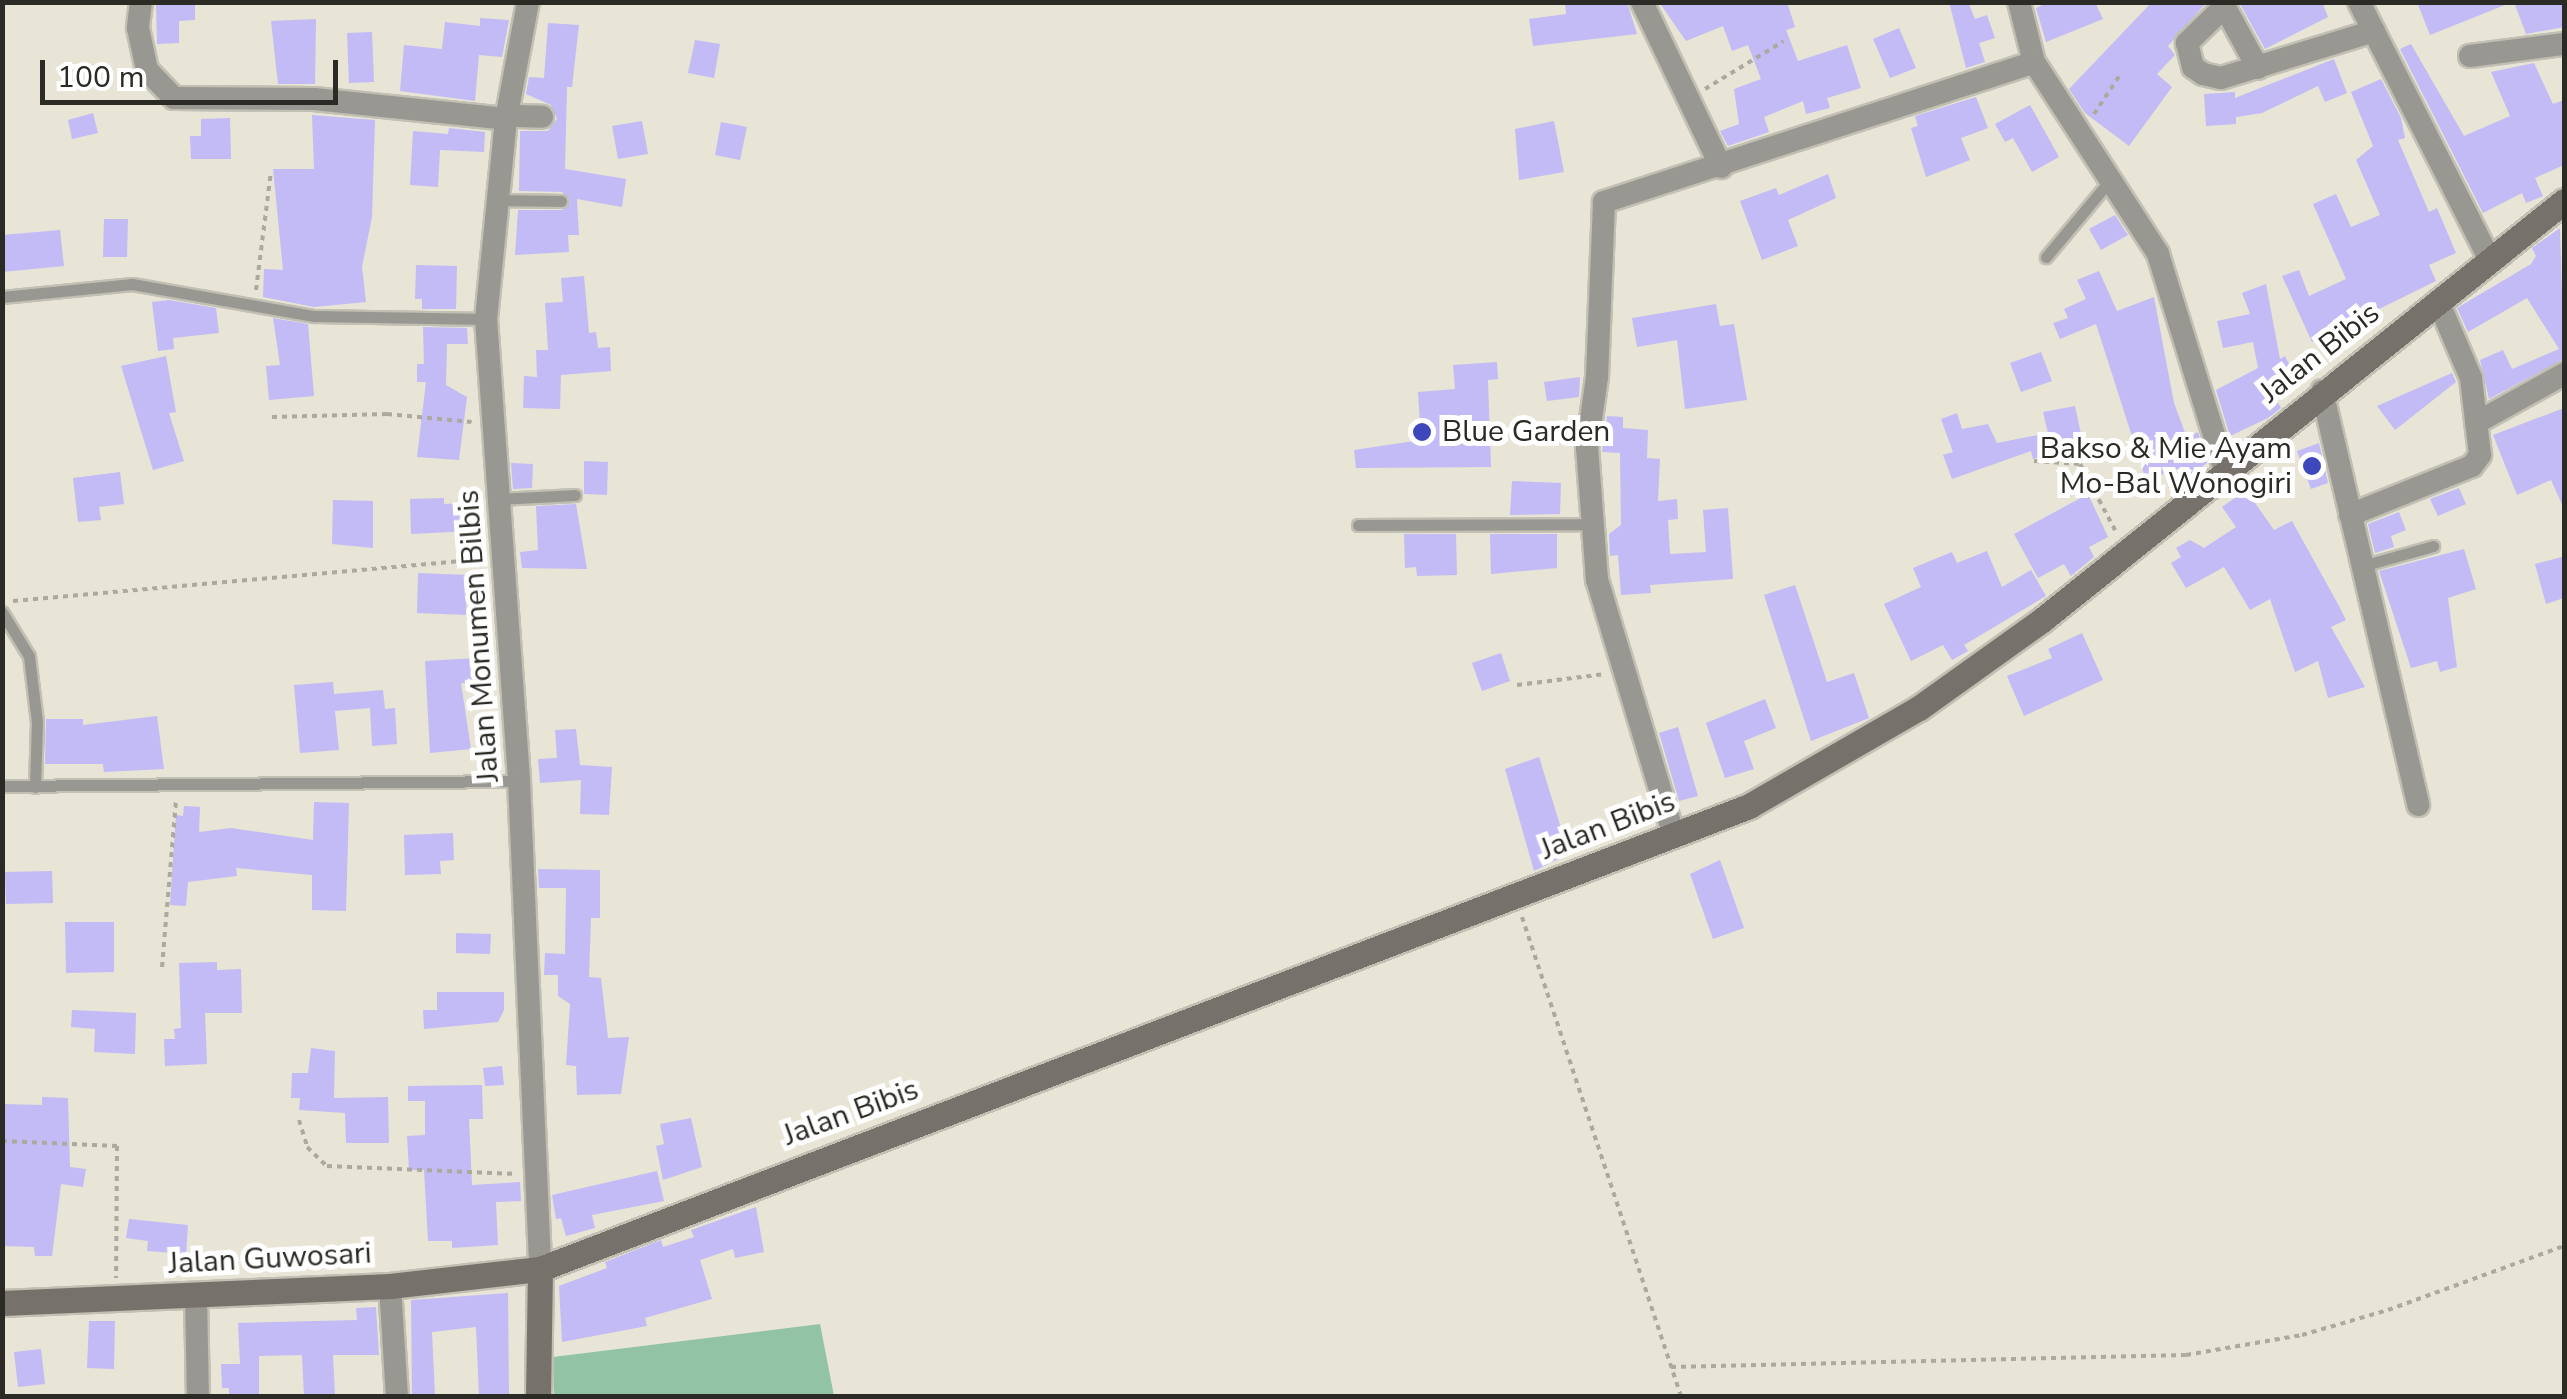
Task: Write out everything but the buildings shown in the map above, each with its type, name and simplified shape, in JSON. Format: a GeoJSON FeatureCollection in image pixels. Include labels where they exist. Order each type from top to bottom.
{"type":"FeatureCollection","features":[{"type":"Feature","properties":{"kind":"main road","name":"Jalan Bibis"},"geometry":{"type":"LineString","coordinates":[[540,1269],[1749,806],[1919,708],[2126,552],[2322,391],[2564,201]]}},
{"type":"Feature","properties":{"kind":"main road","name":"Jalan Guwosari"},"geometry":{"type":"LineString","coordinates":[[2,1303],[390,1286],[540,1269]]}},
{"type":"Feature","properties":{"kind":"main road"},"geometry":{"type":"LineString","coordinates":[[538,1396],[540,1269]]}},
{"type":"Feature","properties":{"kind":"street"},"geometry":{"type":"LineString","coordinates":[[141,2],[138,28],[147,70],[174,98],[314,100],[512,118],[542,116]]}},
{"type":"Feature","properties":{"kind":"street","name":"Jalan Monumen Bilbis"},"geometry":{"type":"LineString","coordinates":[[528,2],[486,319],[519,781],[532,1174],[540,1269]]}},
{"type":"Feature","properties":{"kind":"street"},"geometry":{"type":"LineString","coordinates":[[1642,2],[1693,98],[1721,167]]}},
{"type":"Feature","properties":{"kind":"street"},"geometry":{"type":"LineString","coordinates":[[2019,2],[2034,62],[2079,138],[2111,179],[2158,254],[2225,470]]}},
{"type":"Feature","properties":{"kind":"street"},"geometry":{"type":"LineString","coordinates":[[2359,2],[2490,260]]}},
{"type":"Feature","properties":{"kind":"street"},"geometry":{"type":"LineString","coordinates":[[2258,68],[2223,5],[2193,32],[2187,43],[2193,67],[2222,78],[2258,68],[2374,31]]}},
{"type":"Feature","properties":{"kind":"street"},"geometry":{"type":"LineString","coordinates":[[2470,56],[2564,44]]}},
{"type":"Feature","properties":{"kind":"street"},"geometry":{"type":"LineString","coordinates":[[1674,836],[1600,602],[1587,448],[1604,202],[2034,62]]}},
{"type":"Feature","properties":{"kind":"street"},"geometry":{"type":"LineString","coordinates":[[512,118],[524,74]]}},
{"type":"Feature","properties":{"kind":"street"},"geometry":{"type":"LineString","coordinates":[[2350,516],[2472,466],[2480,455],[2471,378],[2438,301]]}},
{"type":"Feature","properties":{"kind":"street"},"geometry":{"type":"LineString","coordinates":[[2476,423],[2564,374]]}},
{"type":"Feature","properties":{"kind":"street"},"geometry":{"type":"LineString","coordinates":[[2322,391],[2418,805]]}},
{"type":"Feature","properties":{"kind":"street"},"geometry":{"type":"LineString","coordinates":[[390,1286],[397,1396]]}},
{"type":"Feature","properties":{"kind":"street"},"geometry":{"type":"LineString","coordinates":[[196,1296],[198,1396]]}},
{"type":"Feature","properties":{"kind":"lane"},"geometry":{"type":"LineString","coordinates":[[2046,258],[2111,179]]}},
{"type":"Feature","properties":{"kind":"lane"},"geometry":{"type":"LineString","coordinates":[[502,201],[561,202]]}},
{"type":"Feature","properties":{"kind":"lane"},"geometry":{"type":"LineString","coordinates":[[2,297],[132,284],[314,316],[486,319]]}},
{"type":"Feature","properties":{"kind":"lane"},"geometry":{"type":"LineString","coordinates":[[499,500],[575,495]]}},
{"type":"Feature","properties":{"kind":"lane"},"geometry":{"type":"LineString","coordinates":[[1358,526],[1592,524]]}},
{"type":"Feature","properties":{"kind":"lane"},"geometry":{"type":"LineString","coordinates":[[2362,566],[2433,546]]}},
{"type":"Feature","properties":{"kind":"lane"},"geometry":{"type":"LineString","coordinates":[[2,612],[31,666],[35,787]]}},
{"type":"Feature","properties":{"kind":"lane"},"geometry":{"type":"LineString","coordinates":[[6,786],[519,781]]}},
{"type":"Feature","properties":{"kind":"path"},"geometry":{"type":"LineString","coordinates":[[1693,98],[1784,40]]}},
{"type":"Feature","properties":{"kind":"path"},"geometry":{"type":"LineString","coordinates":[[2079,138],[2122,72]]}},
{"type":"Feature","properties":{"kind":"path"},"geometry":{"type":"LineString","coordinates":[[254,304],[271,172]]}},
{"type":"Feature","properties":{"kind":"path"},"geometry":{"type":"LineString","coordinates":[[272,417],[387,414],[496,424]]}},
{"type":"Feature","properties":{"kind":"path"},"geometry":{"type":"LineString","coordinates":[[2034,461],[2080,464],[2126,552]]}},
{"type":"Feature","properties":{"kind":"path"},"geometry":{"type":"LineString","coordinates":[[2,602],[310,570],[501,558]]}},
{"type":"Feature","properties":{"kind":"path"},"geometry":{"type":"LineString","coordinates":[[1517,685],[1620,672]]}},
{"type":"Feature","properties":{"kind":"path"},"geometry":{"type":"LineString","coordinates":[[162,967],[178,787]]}},
{"type":"Feature","properties":{"kind":"path"},"geometry":{"type":"LineString","coordinates":[[1515,896],[1681,1396]]}},
{"type":"Feature","properties":{"kind":"path"},"geometry":{"type":"LineString","coordinates":[[299,1120],[308,1146],[326,1166],[413,1174],[532,1174]]}},
{"type":"Feature","properties":{"kind":"path"},"geometry":{"type":"LineString","coordinates":[[2,1141],[117,1146],[115,1298]]}},
{"type":"Feature","properties":{"kind":"path"},"geometry":{"type":"LineString","coordinates":[[1670,1367],[2186,1355],[2302,1335],[2388,1310],[2564,1246]]}},
{"type":"Feature","properties":{"kind":"green space"},"geometry":{"type":"Polygon","coordinates":[[[820,1324],[834,1396],[554,1396],[553,1357],[820,1324]]]}},
{"type":"Feature","properties":{"kind":"place","name":"Blue Garden"},"geometry":{"type":"Point","coordinates":[1422,432]}},
{"type":"Feature","properties":{"kind":"place","name":"Bakso & Mie Ayam Mo-Bal Wonogiri"},"geometry":{"type":"Point","coordinates":[2312,466]}}]}
